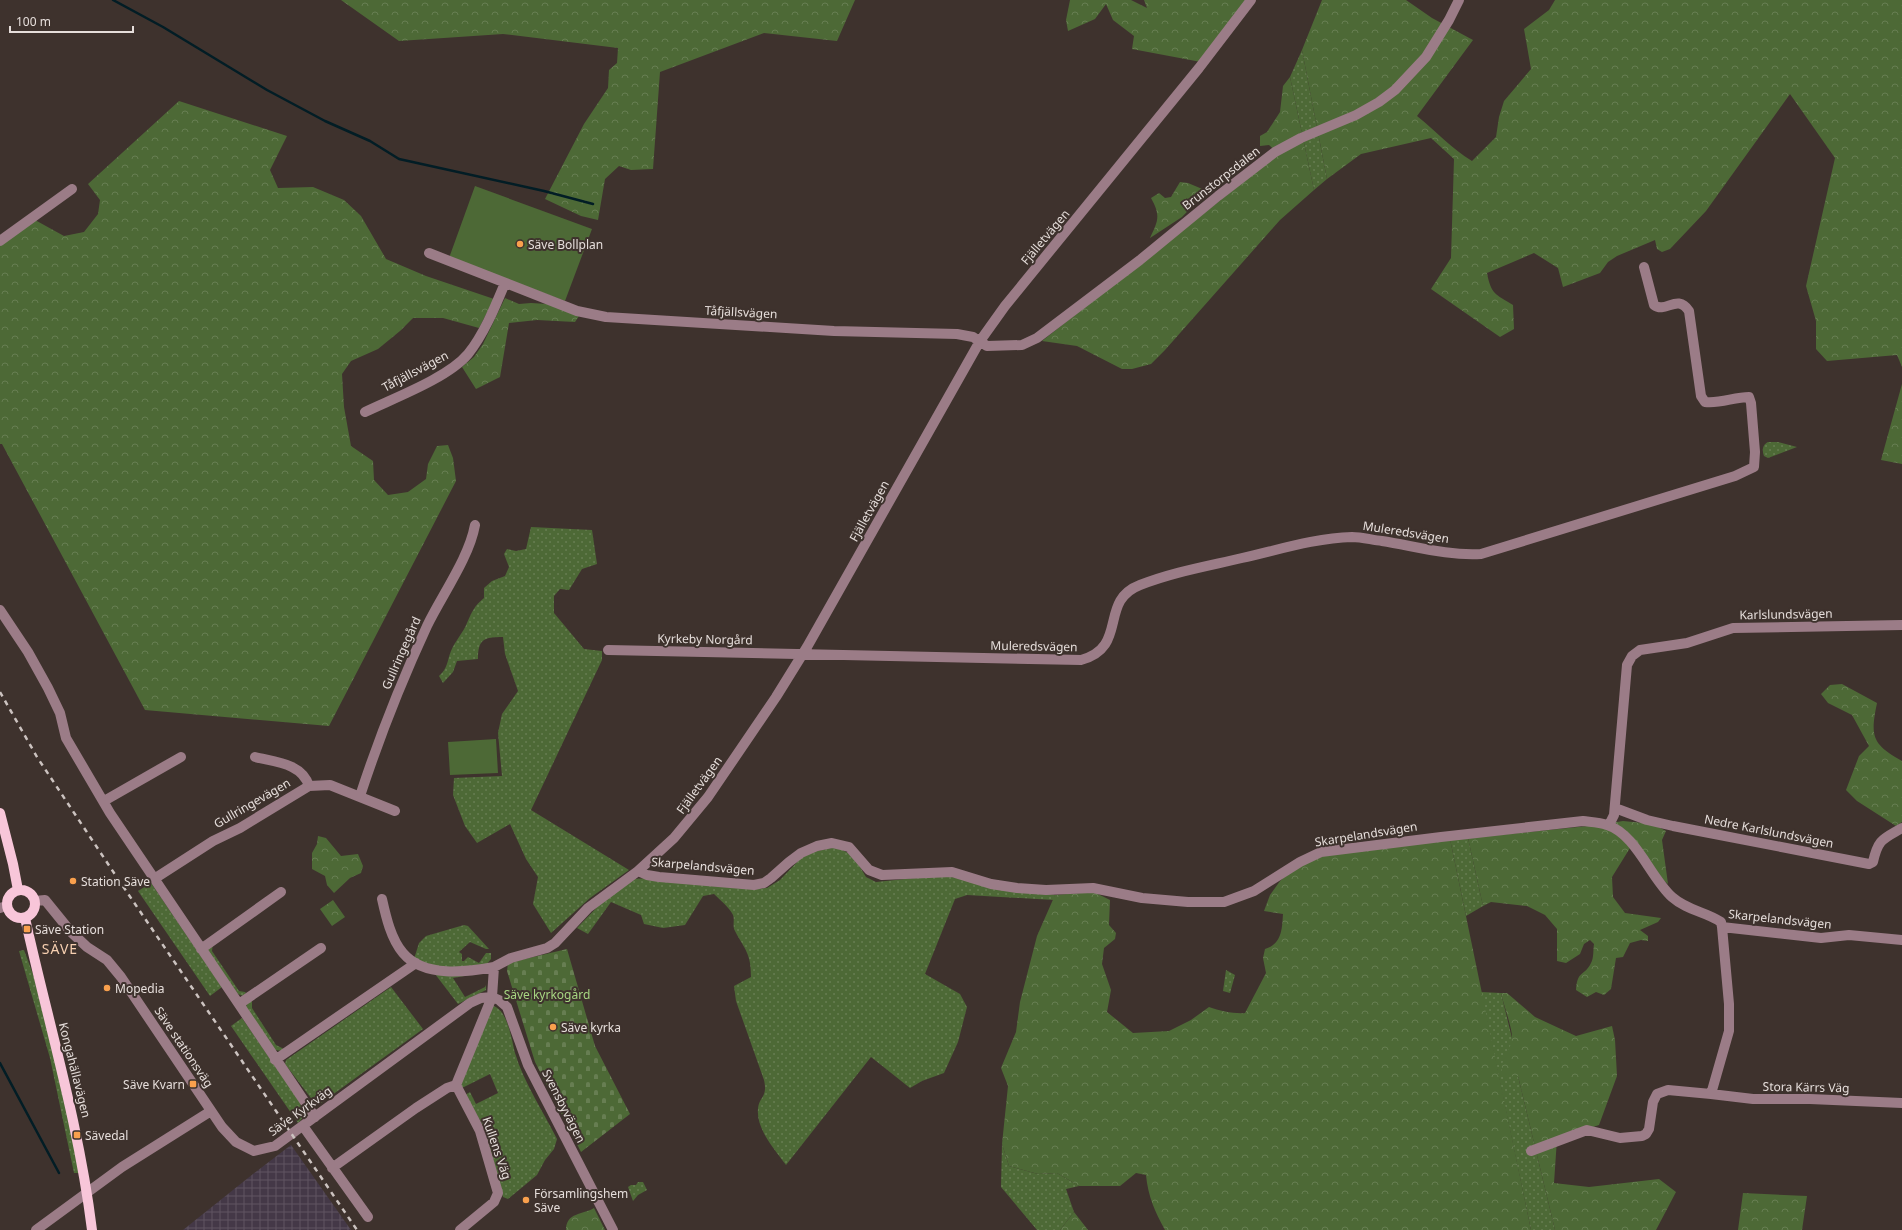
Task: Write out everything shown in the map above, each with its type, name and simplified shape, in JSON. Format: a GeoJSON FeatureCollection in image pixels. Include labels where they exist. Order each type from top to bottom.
{"type":"FeatureCollection","features":[{"type":"Feature","properties":{"kind":"main road"},"geometry":{"type":"LineString","coordinates":[[0,813],[18,890]]}},
{"type":"Feature","properties":{"kind":"main road"},"geometry":{"type":"LineString","coordinates":[[18,890],[30,893],[35,901],[34,910],[25,918],[14,917],[4,907],[10,895],[18,890]]}},
{"type":"Feature","properties":{"kind":"main road","name":"Kongahällavägen"},"geometry":{"type":"LineString","coordinates":[[25,918],[76,1129],[88,1192],[92,1230]]}},
{"type":"Feature","properties":{"kind":"street","name":"Fjälletvägen"},"geometry":{"type":"LineString","coordinates":[[494,967],[510,958],[547,948],[555,943],[588,908],[638,871],[674,838],[695,814],[772,703],[803,654],[980,341],[1005,306],[1200,68],[1251,0]]}},
{"type":"Feature","properties":{"kind":"street","name":"Brunstorpsdalen"},"geometry":{"type":"LineString","coordinates":[[980,341],[986,346],[1005,346],[1022,345],[1037,338],[1140,260],[1218,196],[1275,152],[1301,138],[1336,124],[1379,102],[1395,90],[1426,57],[1449,20],[1459,0]]}},
{"type":"Feature","properties":{"kind":"street"},"geometry":{"type":"LineString","coordinates":[[0,241],[72,189]]}},
{"type":"Feature","properties":{"kind":"street","name":"Tåfjällsvägen"},"geometry":{"type":"LineString","coordinates":[[429,253],[578,311],[606,317],[834,331],[956,334],[973,337],[980,341]]}},
{"type":"Feature","properties":{"kind":"street","name":"Muleredsvägen"},"geometry":{"type":"LineString","coordinates":[[803,654],[1081,660],[1097,654],[1108,640],[1117,605],[1122,596],[1129,590],[1167,576],[1314,542],[1353,537],[1456,553],[1481,554],[1735,476],[1754,467],[1755,452],[1751,402],[1749,398],[1742,397],[1712,403],[1705,402],[1701,396],[1689,311],[1681,303],[1675,303],[1662,308],[1654,305],[1644,267]]}},
{"type":"Feature","properties":{"kind":"street","name":"Tåfjällsvägen"},"geometry":{"type":"LineString","coordinates":[[364,412],[441,375],[464,358],[475,344],[505,283]]}},
{"type":"Feature","properties":{"kind":"street","name":"Gullringegård"},"geometry":{"type":"LineString","coordinates":[[360,796],[383,730],[404,677],[435,610],[469,547],[475,525]]}},
{"type":"Feature","properties":{"kind":"street"},"geometry":{"type":"LineString","coordinates":[[0,610],[28,652],[48,688],[60,713],[66,738],[104,801],[154,879],[315,1117]]}},
{"type":"Feature","properties":{"kind":"street","name":"Karlslundsvägen"},"geometry":{"type":"LineString","coordinates":[[1609,825],[1614,815],[1615,808],[1627,665],[1628,661],[1637,652],[1687,643],[1733,628],[1902,625]]}},
{"type":"Feature","properties":{"kind":"street","name":"Kyrkeby Norgård"},"geometry":{"type":"LineString","coordinates":[[608,650],[803,654]]}},
{"type":"Feature","properties":{"kind":"street"},"geometry":{"type":"LineString","coordinates":[[104,801],[181,757]]}},
{"type":"Feature","properties":{"kind":"street","name":"Gullringevägen"},"geometry":{"type":"LineString","coordinates":[[154,879],[213,840],[240,828],[309,786],[304,775],[297,769],[255,757]]}},
{"type":"Feature","properties":{"kind":"street"},"geometry":{"type":"LineString","coordinates":[[309,786],[330,785],[395,811]]}},
{"type":"Feature","properties":{"kind":"street","name":"Nedre Karlslundsvägen"},"geometry":{"type":"LineString","coordinates":[[1615,808],[1647,820],[1673,826],[1869,864],[1874,862],[1877,846],[1882,839],[1902,828]]}},
{"type":"Feature","properties":{"kind":"street","name":"Skarpelandsvägen"},"geometry":{"type":"LineString","coordinates":[[638,871],[647,875],[659,877],[759,884],[771,878],[801,853],[817,846],[832,843],[849,847],[870,870],[882,875],[952,872],[991,884],[1017,888],[1046,890],[1093,888],[1142,898],[1217,902],[1229,900],[1254,891],[1300,862],[1321,852],[1561,822],[1583,822],[1609,825],[1628,839],[1671,895],[1684,907],[1715,919],[1720,922],[1722,927],[1821,938],[1849,935],[1902,940]]}},
{"type":"Feature","properties":{"kind":"street"},"geometry":{"type":"LineString","coordinates":[[201,949],[281,892]]}},
{"type":"Feature","properties":{"kind":"street"},"geometry":{"type":"LineString","coordinates":[[332,1168],[416,1108],[447,1088],[456,1085],[492,997],[494,967],[457,972],[443,972],[416,963],[404,954],[394,937],[386,918],[382,899]]}},
{"type":"Feature","properties":{"kind":"street","name":"Säve stationsväg"},"geometry":{"type":"LineString","coordinates":[[35,901],[45,900],[71,932],[112,966],[121,977],[210,1111]]}},
{"type":"Feature","properties":{"kind":"street"},"geometry":{"type":"LineString","coordinates":[[1711,1094],[1729,1031],[1729,1004],[1722,927]]}},
{"type":"Feature","properties":{"kind":"street"},"geometry":{"type":"LineString","coordinates":[[239,1004],[320,948]]}},
{"type":"Feature","properties":{"kind":"street"},"geometry":{"type":"LineString","coordinates":[[276,1060],[416,963]]}},
{"type":"Feature","properties":{"kind":"street","name":"Säve Kyrkväg"},"geometry":{"type":"LineString","coordinates":[[210,1111],[236,1142],[254,1151],[275,1146],[470,1003],[481,998],[492,997]]}},
{"type":"Feature","properties":{"kind":"street","name":"Svensbyvägen"},"geometry":{"type":"LineString","coordinates":[[492,997],[508,1007],[528,1066],[613,1230]]}},
{"type":"Feature","properties":{"kind":"street","name":"Kullens Väg"},"geometry":{"type":"LineString","coordinates":[[456,1085],[480,1131],[498,1193],[494,1202],[460,1230]]}},
{"type":"Feature","properties":{"kind":"street","name":"Stora Kärrs Väg"},"geometry":{"type":"LineString","coordinates":[[1531,1151],[1588,1130],[1620,1138],[1642,1136],[1646,1134],[1649,1129],[1653,1102],[1658,1094],[1668,1090],[1753,1099],[1810,1099],[1902,1103]]}},
{"type":"Feature","properties":{"kind":"street"},"geometry":{"type":"LineString","coordinates":[[36,1230],[122,1167],[210,1111]]}},
{"type":"Feature","properties":{"kind":"street"},"geometry":{"type":"LineString","coordinates":[[303,1126],[368,1217]]}},
{"type":"Feature","properties":{"kind":"shaded area"},"geometry":{"type":"Polygon","coordinates":[[[291,1145],[351,1230],[183,1230],[253,1174],[291,1145]]]}},
{"type":"Feature","properties":{"kind":"green space"},"geometry":{"type":"Polygon","coordinates":[[[341,0],[855,0],[837,41],[764,33],[660,72],[653,169],[631,170],[619,166],[605,179],[598,220],[581,216],[545,199],[584,124],[608,88],[609,70],[617,63],[618,48],[503,34],[399,41],[341,0]]]}},
{"type":"Feature","properties":{"kind":"green space"},"geometry":{"type":"Polygon","coordinates":[[[1070,0],[1131,0],[1147,8],[1144,0],[1246,0],[1201,62],[1132,49],[1134,36],[1113,20],[1106,4],[1095,19],[1068,31],[1066,20],[1070,0]]]}},
{"type":"Feature","properties":{"kind":"green space"},"geometry":{"type":"Polygon","coordinates":[[[1322,0],[1406,0],[1432,18],[1473,40],[1417,116],[1472,161],[1496,137],[1499,117],[1504,101],[1531,69],[1524,29],[1549,10],[1555,0],[1902,0],[1902,367],[1897,355],[1827,361],[1816,349],[1816,321],[1806,286],[1835,158],[1790,94],[1706,211],[1670,249],[1662,252],[1657,249],[1655,240],[1617,256],[1608,262],[1600,273],[1563,287],[1558,268],[1534,253],[1487,273],[1490,285],[1495,293],[1513,305],[1514,329],[1500,337],[1431,289],[1451,258],[1454,159],[1431,138],[1361,154],[1327,179],[1302,50],[1322,0]]]}},
{"type":"Feature","properties":{"kind":"green space"},"geometry":{"type":"Polygon","coordinates":[[[1302,50],[1327,179],[1314,190],[1290,77],[1302,50]]]}},
{"type":"Feature","properties":{"kind":"green space"},"geometry":{"type":"Polygon","coordinates":[[[1290,77],[1314,190],[1280,220],[1165,350],[1151,364],[1132,369],[1122,369],[1077,346],[1042,341],[1279,154],[1269,145],[1260,146],[1260,136],[1267,132],[1280,112],[1283,86],[1290,77]]]}},
{"type":"Feature","properties":{"kind":"green space"},"geometry":{"type":"Polygon","coordinates":[[[179,101],[287,136],[270,170],[278,188],[313,187],[344,200],[361,216],[386,259],[426,276],[494,299],[479,328],[443,318],[413,318],[378,349],[351,361],[342,374],[344,407],[351,446],[373,461],[374,480],[388,495],[408,492],[426,479],[428,464],[437,446],[448,445],[453,458],[456,481],[329,726],[145,710],[2,444],[0,444],[0,246],[35,220],[64,236],[84,232],[98,214],[100,200],[88,184],[179,101]]]}},
{"type":"Feature","properties":{"kind":"green space"},"geometry":{"type":"Polygon","coordinates":[[[1180,182],[1188,183],[1207,191],[1182,217],[1150,238],[1157,218],[1156,209],[1151,198],[1159,193],[1165,198],[1171,197],[1180,182]]]}},
{"type":"Feature","properties":{"kind":"green space","name":"Säve Bollplan"},"geometry":{"type":"Polygon","coordinates":[[[475,186],[592,229],[565,301],[449,258],[475,186]]]}},
{"type":"Feature","properties":{"kind":"green space"},"geometry":{"type":"Polygon","coordinates":[[[505,298],[519,304],[547,304],[579,316],[575,322],[537,320],[509,323],[500,377],[476,389],[462,367],[474,357],[483,344],[505,298]]]}},
{"type":"Feature","properties":{"kind":"green space"},"geometry":{"type":"Polygon","coordinates":[[[1902,384],[1902,464],[1881,460],[1902,384]]]}},
{"type":"Feature","properties":{"kind":"green space"},"geometry":{"type":"Polygon","coordinates":[[[1768,442],[1778,442],[1797,447],[1768,458],[1764,456],[1763,450],[1764,446],[1768,442]]]}},
{"type":"Feature","properties":{"kind":"green space"},"geometry":{"type":"Polygon","coordinates":[[[531,527],[592,530],[597,564],[582,569],[569,590],[560,589],[554,596],[554,613],[584,649],[602,651],[602,660],[531,810],[629,870],[590,898],[551,933],[533,904],[538,877],[526,859],[510,824],[477,843],[465,826],[453,795],[454,778],[502,776],[498,733],[502,714],[518,691],[505,654],[503,637],[483,640],[479,647],[478,659],[457,661],[453,672],[443,683],[439,676],[446,667],[453,647],[474,609],[484,598],[484,588],[492,581],[505,576],[509,567],[504,554],[507,549],[516,551],[526,549],[531,527]]]}},
{"type":"Feature","properties":{"kind":"green space"},"geometry":{"type":"Polygon","coordinates":[[[1842,684],[1877,703],[1874,724],[1876,738],[1884,750],[1902,761],[1902,822],[1896,826],[1857,801],[1846,790],[1859,756],[1869,746],[1852,715],[1828,703],[1821,694],[1830,685],[1842,684]]]}},
{"type":"Feature","properties":{"kind":"green space"},"geometry":{"type":"Polygon","coordinates":[[[496,739],[498,773],[450,775],[448,742],[496,739]]]}},
{"type":"Feature","properties":{"kind":"green space"},"geometry":{"type":"Polygon","coordinates":[[[1623,821],[1653,824],[1666,831],[1662,840],[1668,884],[1662,879],[1635,840],[1612,877],[1613,897],[1625,913],[1661,918],[1658,922],[1640,930],[1648,936],[1648,941],[1641,940],[1630,943],[1623,957],[1616,958],[1611,989],[1604,995],[1596,992],[1587,997],[1576,990],[1578,979],[1589,967],[1592,961],[1594,944],[1590,940],[1584,944],[1580,954],[1566,963],[1557,961],[1557,929],[1545,915],[1527,906],[1491,902],[1483,906],[1468,838],[1598,825],[1623,821]]]}},
{"type":"Feature","properties":{"kind":"green space"},"geometry":{"type":"Polygon","coordinates":[[[318,836],[326,838],[341,856],[358,854],[363,866],[361,873],[350,878],[334,893],[327,885],[325,876],[312,869],[312,853],[317,844],[318,836]]]}},
{"type":"Feature","properties":{"kind":"green space"},"geometry":{"type":"Polygon","coordinates":[[[1468,838],[1483,906],[1466,916],[1450,839],[1468,838]]]}},
{"type":"Feature","properties":{"kind":"green space"},"geometry":{"type":"Polygon","coordinates":[[[1450,839],[1531,1230],[1165,1230],[1152,1204],[1146,1175],[1136,1173],[1120,1186],[1079,1186],[1057,1173],[1038,1174],[1009,1166],[1002,1144],[1008,1086],[1001,1068],[1016,1032],[1020,1002],[1037,936],[1055,895],[1094,892],[1110,900],[1109,925],[1116,933],[1115,939],[1104,948],[1102,964],[1111,990],[1107,1012],[1133,1033],[1169,1031],[1191,1020],[1209,1007],[1227,1012],[1245,1013],[1266,973],[1263,958],[1265,949],[1275,944],[1281,930],[1283,914],[1264,911],[1270,895],[1280,881],[1295,868],[1329,853],[1450,839]]]}},
{"type":"Feature","properties":{"kind":"green space"},"geometry":{"type":"Polygon","coordinates":[[[837,847],[848,853],[857,862],[866,877],[876,882],[934,876],[951,877],[1055,895],[1054,900],[967,895],[955,899],[925,974],[960,994],[967,1007],[958,1042],[944,1073],[922,1081],[910,1088],[871,1057],[786,1165],[767,1139],[758,1117],[759,1105],[765,1090],[764,1080],[736,1001],[734,986],[751,977],[750,962],[747,952],[734,929],[733,915],[727,906],[714,894],[703,896],[685,925],[663,928],[644,924],[641,915],[611,902],[588,934],[577,928],[608,896],[635,879],[647,878],[749,889],[767,888],[780,880],[801,858],[812,852],[837,847]]]}},
{"type":"Feature","properties":{"kind":"green space"},"geometry":{"type":"Polygon","coordinates":[[[151,883],[222,987],[210,996],[138,891],[151,883]]]}},
{"type":"Feature","properties":{"kind":"green space"},"geometry":{"type":"Polygon","coordinates":[[[333,900],[345,917],[332,926],[320,909],[333,900]]]}},
{"type":"Feature","properties":{"kind":"green space"},"geometry":{"type":"Polygon","coordinates":[[[464,925],[468,926],[489,949],[470,942],[459,952],[462,954],[462,961],[468,957],[479,963],[486,953],[491,953],[491,959],[486,965],[447,970],[414,959],[419,943],[426,936],[464,925]]]}},
{"type":"Feature","properties":{"kind":"green space"},"geometry":{"type":"Polygon","coordinates":[[[213,943],[212,951],[239,991],[246,993],[243,996],[238,994],[208,952],[208,947],[213,943]]]}},
{"type":"Feature","properties":{"kind":"green space","name":"Säve kyrkogård"},"geometry":{"type":"Polygon","coordinates":[[[567,949],[595,1046],[630,1114],[581,1152],[535,1062],[507,971],[508,963],[567,949]]]}},
{"type":"Feature","properties":{"kind":"green space"},"geometry":{"type":"Polygon","coordinates":[[[24,950],[34,977],[67,1111],[79,1173],[74,1173],[50,1058],[19,951],[24,950]]]}},
{"type":"Feature","properties":{"kind":"green space"},"geometry":{"type":"Polygon","coordinates":[[[1226,970],[1235,975],[1230,993],[1223,991],[1226,970]]]}},
{"type":"Feature","properties":{"kind":"green space"},"geometry":{"type":"Polygon","coordinates":[[[435,974],[470,975],[453,978],[465,997],[485,987],[486,985],[486,990],[458,1004],[435,974]]]}},
{"type":"Feature","properties":{"kind":"green space"},"geometry":{"type":"Polygon","coordinates":[[[391,987],[423,1029],[317,1106],[285,1064],[286,1060],[391,987]]]}},
{"type":"Feature","properties":{"kind":"green space"},"geometry":{"type":"Polygon","coordinates":[[[1481,992],[1501,993],[1512,1038],[1518,1076],[1555,1230],[1531,1230],[1481,992]]]}},
{"type":"Feature","properties":{"kind":"green space"},"geometry":{"type":"Polygon","coordinates":[[[1501,993],[1507,993],[1535,1017],[1576,1036],[1612,1026],[1615,1040],[1617,1076],[1599,1125],[1557,1139],[1554,1183],[1589,1187],[1659,1179],[1676,1192],[1656,1230],[1555,1230],[1518,1076],[1504,1077],[1502,1072],[1502,1063],[1511,1044],[1512,1035],[1501,993]]]}},
{"type":"Feature","properties":{"kind":"green space"},"geometry":{"type":"Polygon","coordinates":[[[251,999],[252,1008],[276,1045],[284,1049],[282,1051],[275,1050],[246,1007],[248,1001],[251,999]]]}},
{"type":"Feature","properties":{"kind":"green space"},"geometry":{"type":"Polygon","coordinates":[[[492,1006],[502,1012],[505,1018],[523,1075],[557,1139],[554,1149],[545,1160],[537,1175],[508,1199],[503,1197],[484,1127],[465,1095],[470,1092],[476,1104],[498,1093],[490,1074],[462,1088],[460,1084],[492,1006]]]}},
{"type":"Feature","properties":{"kind":"green space"},"geometry":{"type":"Polygon","coordinates":[[[242,1018],[300,1102],[303,1115],[298,1123],[231,1026],[242,1018]]]}},
{"type":"Feature","properties":{"kind":"green space"},"geometry":{"type":"Polygon","coordinates":[[[1002,1144],[1009,1166],[1038,1174],[1057,1173],[1079,1186],[1066,1189],[1074,1212],[1060,1230],[1037,1230],[1001,1187],[1002,1144]]]}},
{"type":"Feature","properties":{"kind":"green space"},"geometry":{"type":"Polygon","coordinates":[[[638,1182],[643,1182],[647,1190],[638,1195],[633,1201],[628,1187],[631,1185],[636,1185],[638,1182]]]}},
{"type":"Feature","properties":{"kind":"green space"},"geometry":{"type":"Polygon","coordinates":[[[1743,1193],[1807,1196],[1802,1230],[1738,1230],[1743,1193]]]}},
{"type":"Feature","properties":{"kind":"green space"},"geometry":{"type":"Polygon","coordinates":[[[594,1208],[605,1230],[566,1230],[567,1224],[572,1217],[594,1208]]]}},
{"type":"Feature","properties":{"kind":"green space"},"geometry":{"type":"Polygon","coordinates":[[[1074,1212],[1088,1230],[1060,1230],[1074,1212]]]}},
{"type":"Feature","properties":{"kind":"waterway"},"geometry":{"type":"LineString","coordinates":[[113,0],[163,27],[267,90],[325,121],[370,141],[399,159],[544,191],[593,204]]}},
{"type":"Feature","properties":{"kind":"waterway"},"geometry":{"type":"LineString","coordinates":[[0,1063],[59,1173]]}},
{"type":"Feature","properties":{"kind":"railway"},"geometry":{"type":"LineString","coordinates":[[0,692],[37,757],[118,879],[357,1230]]}},
{"type":"Feature","properties":{"kind":"place","name":"Säve Bollplan"},"geometry":{"type":"Point","coordinates":[520,244]}},
{"type":"Feature","properties":{"kind":"place","name":"Station Säve"},"geometry":{"type":"Point","coordinates":[73,881]}},
{"type":"Feature","properties":{"kind":"place","name":"Säve Station"},"geometry":{"type":"Point","coordinates":[27,929]}},
{"type":"Feature","properties":{"kind":"place","name":"Mopedia"},"geometry":{"type":"Point","coordinates":[107,988]}},
{"type":"Feature","properties":{"kind":"place","name":"Säve kyrka"},"geometry":{"type":"Point","coordinates":[553,1027]}},
{"type":"Feature","properties":{"kind":"place","name":"Säve Kvarn"},"geometry":{"type":"Point","coordinates":[193,1084]}},
{"type":"Feature","properties":{"kind":"place","name":"Sävedal"},"geometry":{"type":"Point","coordinates":[77,1135]}},
{"type":"Feature","properties":{"kind":"place","name":"Församlingshem Säve"},"geometry":{"type":"Point","coordinates":[526,1200]}},
{"type":"Feature","properties":{"kind":"district","name":"SÄVE"},"geometry":{"type":"Point","coordinates":[60,948]}}]}
